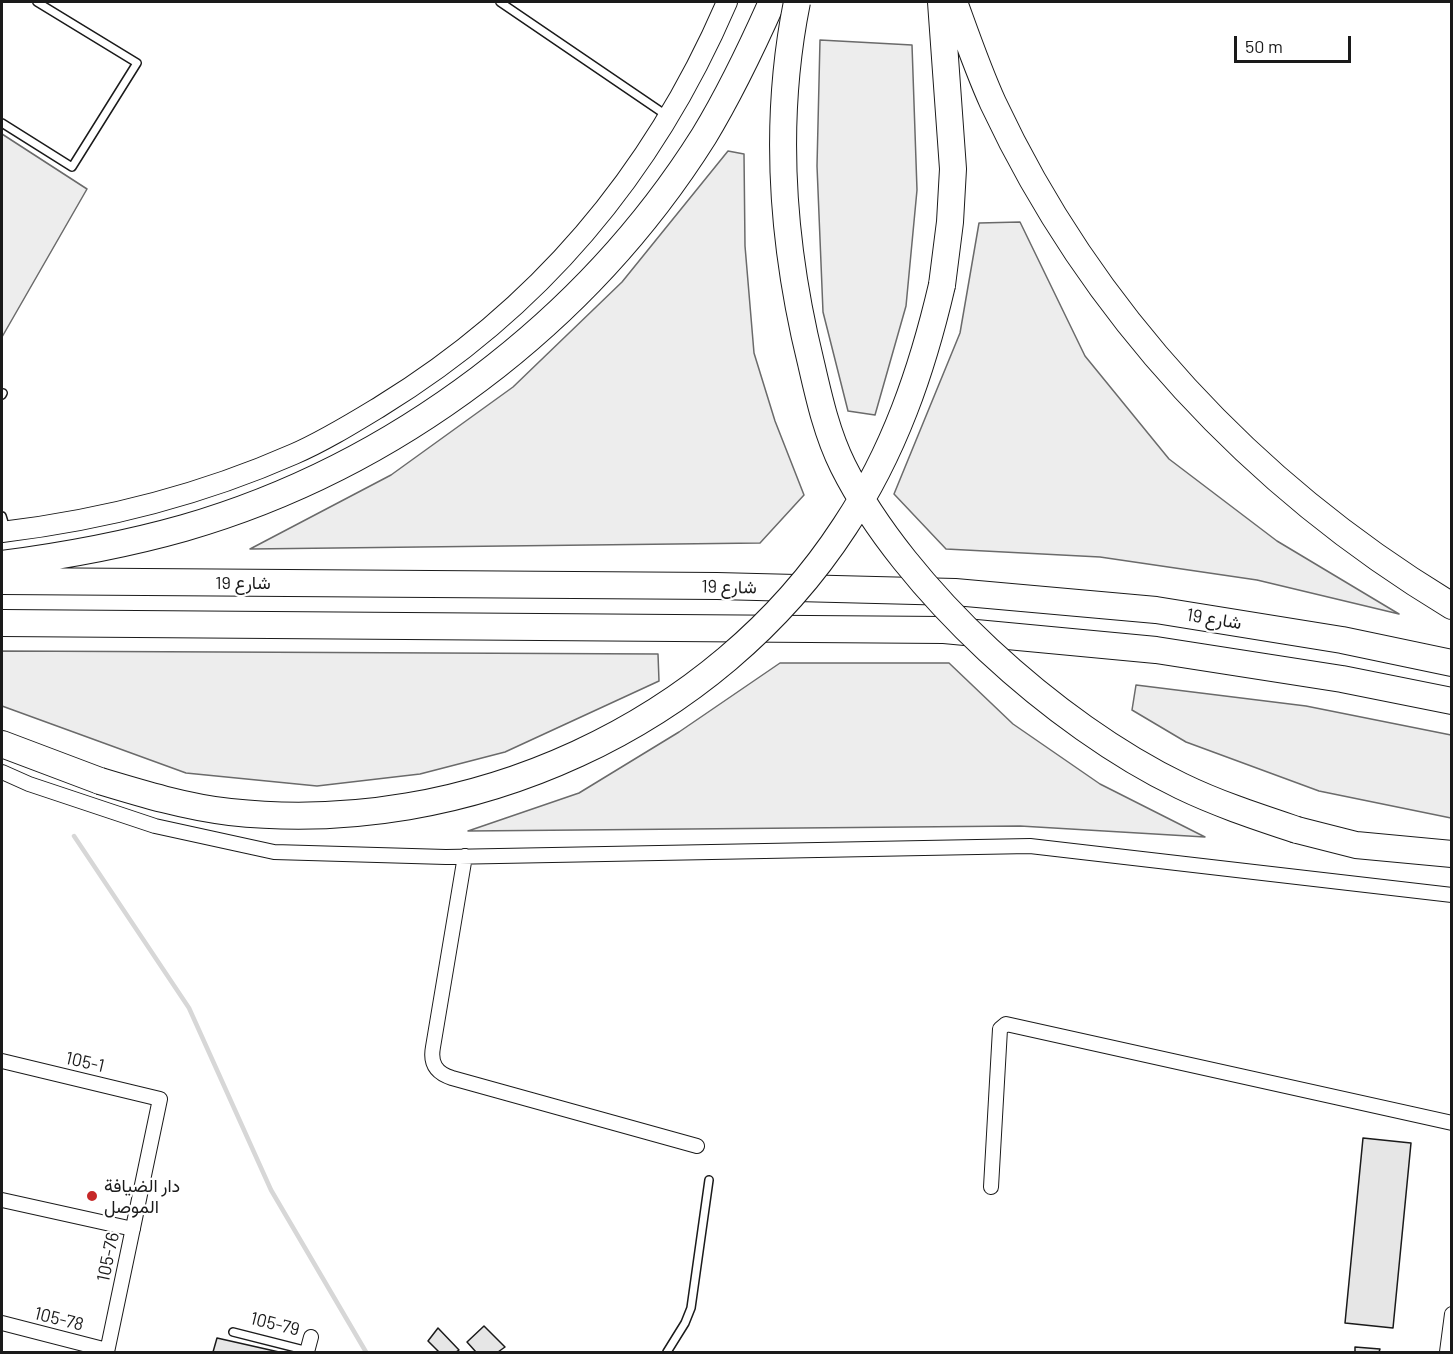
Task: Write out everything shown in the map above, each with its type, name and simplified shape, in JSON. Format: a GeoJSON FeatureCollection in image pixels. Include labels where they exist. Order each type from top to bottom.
{"type":"FeatureCollection","features":[{"type":"Feature","properties":{"kind":"highway"},"geometry":{"type":"LineString","coordinates":[[2,564],[65,555],[185,528],[295,486],[391,437],[449,401],[545,325],[591,280],[632,234],[703,137],[730,90],[772,2]]}},
{"type":"Feature","properties":{"kind":"highway"},"geometry":{"type":"LineString","coordinates":[[797,2],[783,94],[782,158],[795,282],[821,405],[842,464],[872,518],[903,559],[990,650],[1081,726],[1127,757],[1181,786],[1237,810],[1297,830],[1356,845],[1452,854]]}},
{"type":"Feature","properties":{"kind":"highway"},"geometry":{"type":"LineString","coordinates":[[2,744],[100,782],[182,804],[231,812],[272,814],[365,811],[459,796],[500,785],[600,743],[697,684],[743,648],[782,608],[820,562],[846,525],[881,464],[908,405],[927,348],[942,285],[950,222],[953,169],[941,2]]}},
{"type":"Feature","properties":{"kind":"highway"},"geometry":{"type":"LineString","coordinates":[[954,2],[993,102],[1021,158],[1084,260],[1160,362],[1201,409],[1242,449],[1303,502],[1452,606]]}},
{"type":"Feature","properties":{"kind":"highway","name":"شارع 19"},"geometry":{"type":"LineString","coordinates":[[2,581],[717,586],[955,592],[1156,610],[1342,640],[1452,663]]}},
{"type":"Feature","properties":{"kind":"highway"},"geometry":{"type":"LineString","coordinates":[[2,623],[944,630],[1156,650],[1342,679],[1452,701]]}},
{"type":"Feature","properties":{"kind":"main road"},"geometry":{"type":"LineString","coordinates":[[3,526],[95,518],[227,480],[295,453],[416,385],[510,310],[563,260],[604,212],[668,116],[696,68],[727,2]]}},
{"type":"Feature","properties":{"kind":"street"},"geometry":{"type":"LineString","coordinates":[[2,772],[29,784],[155,825],[274,852],[465,856],[1030,846],[1452,895]]}},
{"type":"Feature","properties":{"kind":"street"},"geometry":{"type":"LineString","coordinates":[[465,856],[432,1047],[433,1064],[437,1071],[452,1078],[697,1146]]}},
{"type":"Feature","properties":{"kind":"street"},"geometry":{"type":"LineString","coordinates":[[991,1187],[1000,1029],[1006,1024],[1452,1123]]}},
{"type":"Feature","properties":{"kind":"street","name":"105-1"},"geometry":{"type":"LineString","coordinates":[[2,1061],[160,1099]]}},
{"type":"Feature","properties":{"kind":"street","name":"105-76"},"geometry":{"type":"LineString","coordinates":[[107,1351],[160,1099]]}},
{"type":"Feature","properties":{"kind":"street"},"geometry":{"type":"LineString","coordinates":[[2,1200],[133,1229]]}},
{"type":"Feature","properties":{"kind":"street"},"geometry":{"type":"LineString","coordinates":[[1447,1353],[1452,1314]]}},
{"type":"Feature","properties":{"kind":"street","name":"105-78"},"geometry":{"type":"LineString","coordinates":[[2,1323],[107,1351]]}},
{"type":"Feature","properties":{"kind":"lane"},"geometry":{"type":"LineString","coordinates":[[2,123],[72,167],[137,63],[36,2]]}},
{"type":"Feature","properties":{"kind":"lane"},"geometry":{"type":"LineString","coordinates":[[500,2],[668,116]]}},
{"type":"Feature","properties":{"kind":"lane"},"geometry":{"type":"LineString","coordinates":[[667,1353],[691,1308],[709,1180]]}},
{"type":"Feature","properties":{"kind":"lane","name":"105-79"},"geometry":{"type":"LineString","coordinates":[[233,1332],[309,1347]]}},
{"type":"Feature","properties":{"kind":"shaded area"},"geometry":{"type":"Polygon","coordinates":[[[820,40],[912,45],[917,190],[906,306],[875,415],[848,411],[823,312],[817,166],[820,40]]]}},
{"type":"Feature","properties":{"kind":"shaded area"},"geometry":{"type":"Polygon","coordinates":[[[2,134],[87,189],[2,337],[2,134]]]}},
{"type":"Feature","properties":{"kind":"shaded area"},"geometry":{"type":"Polygon","coordinates":[[[728,151],[744,154],[745,246],[754,353],[775,421],[804,495],[760,543],[250,549],[391,475],[513,387],[622,282],[728,151]]]}},
{"type":"Feature","properties":{"kind":"shaded area"},"geometry":{"type":"Polygon","coordinates":[[[1020,222],[1085,356],[1169,459],[1277,541],[1399,614],[1257,580],[1100,557],[946,549],[894,494],[960,333],[979,223],[1020,222]]]}},
{"type":"Feature","properties":{"kind":"shaded area"},"geometry":{"type":"Polygon","coordinates":[[[2,651],[658,654],[659,681],[505,752],[420,774],[317,786],[186,773],[2,706],[2,651]]]}},
{"type":"Feature","properties":{"kind":"shaded area"},"geometry":{"type":"Polygon","coordinates":[[[780,663],[949,663],[1013,724],[1100,784],[1205,837],[1020,826],[468,831],[579,793],[679,732],[780,663]]]}},
{"type":"Feature","properties":{"kind":"shaded area"},"geometry":{"type":"Polygon","coordinates":[[[1136,685],[1306,706],[1451,735],[1451,818],[1319,791],[1186,742],[1132,710],[1136,685]]]}},
{"type":"Feature","properties":{"kind":"building"},"geometry":{"type":"Polygon","coordinates":[[[1363,1138],[1411,1143],[1393,1328],[1345,1323],[1363,1138]]]}},
{"type":"Feature","properties":{"kind":"building"},"geometry":{"type":"Polygon","coordinates":[[[484,1326],[505,1347],[498,1352],[476,1352],[467,1342],[484,1326]]]}},
{"type":"Feature","properties":{"kind":"building"},"geometry":{"type":"Polygon","coordinates":[[[438,1328],[459,1350],[439,1352],[428,1341],[438,1328]]]}},
{"type":"Feature","properties":{"kind":"building"},"geometry":{"type":"Polygon","coordinates":[[[217,1338],[279,1352],[213,1352],[217,1338]]]}},
{"type":"Feature","properties":{"kind":"building"},"geometry":{"type":"Polygon","coordinates":[[[1355,1347],[1380,1349],[1379,1352],[1355,1352],[1355,1347]]]}},
{"type":"Feature","properties":{"kind":"waterway"},"geometry":{"type":"LineString","coordinates":[[74,836],[189,1008],[271,1190],[366,1352]]}},
{"type":"Feature","properties":{"kind":"place","name":"دار الضيافة الموصل"},"geometry":{"type":"Point","coordinates":[92,1196]}}]}
